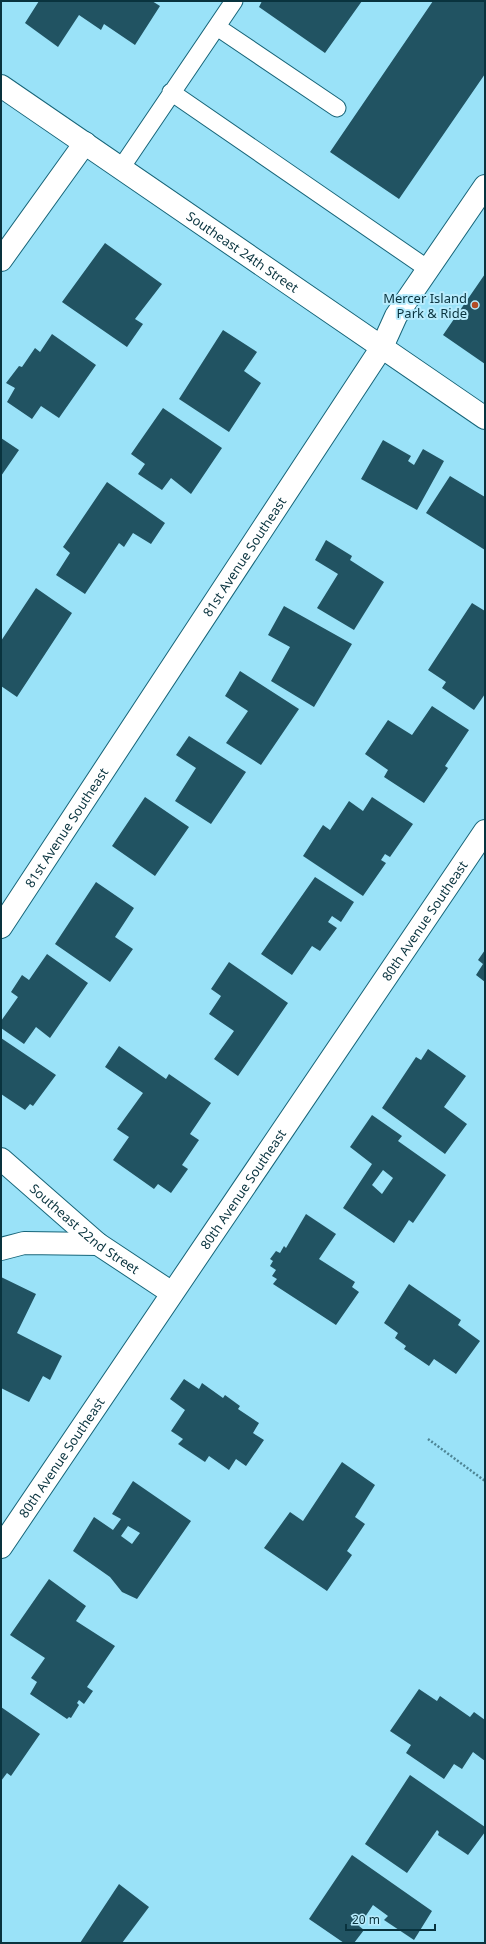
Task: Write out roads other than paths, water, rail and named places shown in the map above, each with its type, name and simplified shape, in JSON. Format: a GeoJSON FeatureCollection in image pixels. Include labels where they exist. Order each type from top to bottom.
{"type":"FeatureCollection","features":[{"type":"Feature","properties":{"kind":"street","name":"Southeast 24th Street"},"geometry":{"type":"LineString","coordinates":[[1,86],[485,418]]}},
{"type":"Feature","properties":{"kind":"street"},"geometry":{"type":"LineString","coordinates":[[1,260],[85,143]]}},
{"type":"Feature","properties":{"kind":"street","name":"81st Avenue Southeast"},"geometry":{"type":"LineString","coordinates":[[1,927],[382,347],[396,316],[485,186]]}},
{"type":"Feature","properties":{"kind":"street","name":"80th Avenue Southeast"},"geometry":{"type":"LineString","coordinates":[[1,1547],[485,831]]}},
{"type":"Feature","properties":{"kind":"street","name":"Southeast 22nd Street"},"geometry":{"type":"LineString","coordinates":[[1,1159],[98,1244],[172,1294]]}},
{"type":"Feature","properties":{"kind":"street"},"geometry":{"type":"LineString","coordinates":[[1,1249],[24,1243],[98,1244]]}},
{"type":"Feature","properties":{"kind":"lane"},"geometry":{"type":"LineString","coordinates":[[121,168],[234,1]]}},
{"type":"Feature","properties":{"kind":"lane"},"geometry":{"type":"LineString","coordinates":[[217,27],[337,108]]}},
{"type":"Feature","properties":{"kind":"lane"},"geometry":{"type":"LineString","coordinates":[[171,92],[428,269]]}},
{"type":"Feature","properties":{"kind":"place","name":"Mercer Island Park & Ride"},"geometry":{"type":"Point","coordinates":[475,305]}}]}
